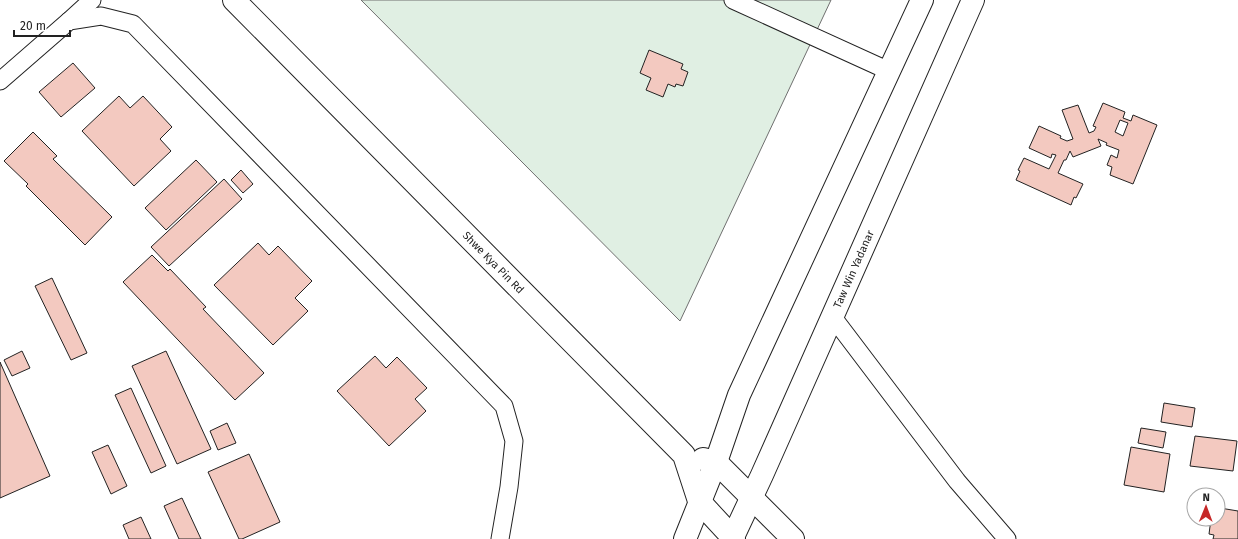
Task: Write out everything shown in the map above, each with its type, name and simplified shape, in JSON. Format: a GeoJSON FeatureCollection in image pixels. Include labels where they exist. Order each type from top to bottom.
{"type":"FeatureCollection","features":[{"type":"Feature","properties":{"kind":"main road","name":"Shwe Kya Pin Rd"},"geometry":{"type":"LineString","coordinates":[[234,0],[684,455],[699,501],[733,539]]}},
{"type":"Feature","properties":{"kind":"main road"},"geometry":{"type":"LineString","coordinates":[[685,539],[699,501],[716,462],[740,395],[922,0]]}},
{"type":"Feature","properties":{"kind":"main road","name":"Taw Win Yadanar"},"geometry":{"type":"LineString","coordinates":[[733,539],[973,0]]}},
{"type":"Feature","properties":{"kind":"main road"},"geometry":{"type":"LineString","coordinates":[[684,455],[716,462],[793,539]]}},
{"type":"Feature","properties":{"kind":"street"},"geometry":{"type":"LineString","coordinates":[[0,81],[92,0]]}},
{"type":"Feature","properties":{"kind":"street"},"geometry":{"type":"LineString","coordinates":[[733,0],[889,71]]}},
{"type":"Feature","properties":{"kind":"street"},"geometry":{"type":"LineString","coordinates":[[69,21],[101,16],[132,24],[504,406],[514,441],[509,487],[500,539]]}},
{"type":"Feature","properties":{"kind":"street"},"geometry":{"type":"LineString","coordinates":[[832,316],[957,481],[1007,539]]}},
{"type":"Feature","properties":{"kind":"green space"},"geometry":{"type":"Polygon","coordinates":[[[361,0],[831,0],[680,321],[361,0]]]}},
{"type":"Feature","properties":{"kind":"building"},"geometry":{"type":"Polygon","coordinates":[[[649,50],[683,64],[681,69],[688,72],[683,86],[676,84],[675,87],[668,84],[663,97],[646,90],[651,78],[640,73],[649,50]]]}},
{"type":"Feature","properties":{"kind":"building"},"geometry":{"type":"Polygon","coordinates":[[[73,63],[95,88],[61,117],[39,92],[73,63]]]}},
{"type":"Feature","properties":{"kind":"building"},"geometry":{"type":"Polygon","coordinates":[[[119,96],[130,108],[143,96],[172,127],[160,139],[171,151],[134,186],[82,131],[119,96]]]}},
{"type":"Feature","properties":{"kind":"building"},"geometry":{"type":"Polygon","coordinates":[[[1103,103],[1125,112],[1123,118],[1131,121],[1133,115],[1157,125],[1133,184],[1110,175],[1112,167],[1107,165],[1111,155],[1117,158],[1119,150],[1106,145],[1107,143],[1098,139],[1101,146],[1073,157],[1070,151],[1058,173],[1083,184],[1076,198],[1074,197],[1071,205],[1016,180],[1020,171],[1018,170],[1024,158],[1049,169],[1056,155],[1052,154],[1051,158],[1029,148],[1039,126],[1061,136],[1060,138],[1067,141],[1073,139],[1062,110],[1078,105],[1089,133],[1094,131],[1096,127],[1093,126],[1103,103]],[[1120,120],[1115,132],[1123,136],[1128,123],[1120,120]]]}},
{"type":"Feature","properties":{"kind":"building"},"geometry":{"type":"Polygon","coordinates":[[[33,132],[57,156],[53,159],[112,217],[85,245],[26,186],[28,184],[4,161],[33,132]]]}},
{"type":"Feature","properties":{"kind":"building"},"geometry":{"type":"Polygon","coordinates":[[[196,160],[217,182],[166,230],[145,208],[196,160]]]}},
{"type":"Feature","properties":{"kind":"building"},"geometry":{"type":"Polygon","coordinates":[[[241,170],[253,184],[243,193],[231,180],[241,170]]]}},
{"type":"Feature","properties":{"kind":"building"},"geometry":{"type":"Polygon","coordinates":[[[224,179],[242,199],[169,266],[151,247],[224,179]]]}},
{"type":"Feature","properties":{"kind":"building"},"geometry":{"type":"Polygon","coordinates":[[[258,243],[269,255],[278,246],[312,281],[295,298],[308,311],[273,345],[214,285],[258,243]]]}},
{"type":"Feature","properties":{"kind":"building"},"geometry":{"type":"Polygon","coordinates":[[[152,255],[168,271],[170,269],[206,307],[203,309],[264,373],[235,400],[123,282],[152,255]]]}},
{"type":"Feature","properties":{"kind":"building"},"geometry":{"type":"Polygon","coordinates":[[[52,278],[87,353],[71,360],[35,286],[52,278]]]}},
{"type":"Feature","properties":{"kind":"building"},"geometry":{"type":"Polygon","coordinates":[[[22,351],[30,368],[12,376],[4,360],[22,351]]]}},
{"type":"Feature","properties":{"kind":"building"},"geometry":{"type":"Polygon","coordinates":[[[166,351],[211,449],[177,464],[132,366],[166,351]]]}},
{"type":"Feature","properties":{"kind":"building"},"geometry":{"type":"Polygon","coordinates":[[[375,356],[386,368],[397,357],[427,388],[415,399],[426,411],[389,446],[337,391],[375,356]]]}},
{"type":"Feature","properties":{"kind":"building"},"geometry":{"type":"Polygon","coordinates":[[[0,362],[50,476],[0,498],[0,362]]]}},
{"type":"Feature","properties":{"kind":"building"},"geometry":{"type":"Polygon","coordinates":[[[131,388],[166,466],[151,473],[115,395],[131,388]]]}},
{"type":"Feature","properties":{"kind":"building"},"geometry":{"type":"Polygon","coordinates":[[[1164,403],[1195,408],[1192,427],[1161,422],[1164,403]]]}},
{"type":"Feature","properties":{"kind":"building"},"geometry":{"type":"Polygon","coordinates":[[[227,423],[236,443],[218,450],[210,431],[227,423]]]}},
{"type":"Feature","properties":{"kind":"building"},"geometry":{"type":"Polygon","coordinates":[[[1141,428],[1166,432],[1163,448],[1138,443],[1141,428]]]}},
{"type":"Feature","properties":{"kind":"building"},"geometry":{"type":"Polygon","coordinates":[[[1195,436],[1237,441],[1233,471],[1190,466],[1195,436]]]}},
{"type":"Feature","properties":{"kind":"building"},"geometry":{"type":"Polygon","coordinates":[[[108,445],[127,486],[111,494],[92,452],[108,445]]]}},
{"type":"Feature","properties":{"kind":"building"},"geometry":{"type":"Polygon","coordinates":[[[1131,447],[1170,454],[1164,492],[1124,485],[1131,447]]]}},
{"type":"Feature","properties":{"kind":"building"},"geometry":{"type":"Polygon","coordinates":[[[249,454],[280,522],[239,539],[208,472],[249,454]]]}},
{"type":"Feature","properties":{"kind":"building"},"geometry":{"type":"Polygon","coordinates":[[[182,498],[201,539],[179,539],[164,506],[182,498]]]}},
{"type":"Feature","properties":{"kind":"building"},"geometry":{"type":"Polygon","coordinates":[[[1226,509],[1238,511],[1238,539],[1213,539],[1214,535],[1209,534],[1210,527],[1226,527],[1226,509]]]}},
{"type":"Feature","properties":{"kind":"building"},"geometry":{"type":"Polygon","coordinates":[[[141,517],[151,539],[129,539],[123,525],[141,517]]]}}]}
